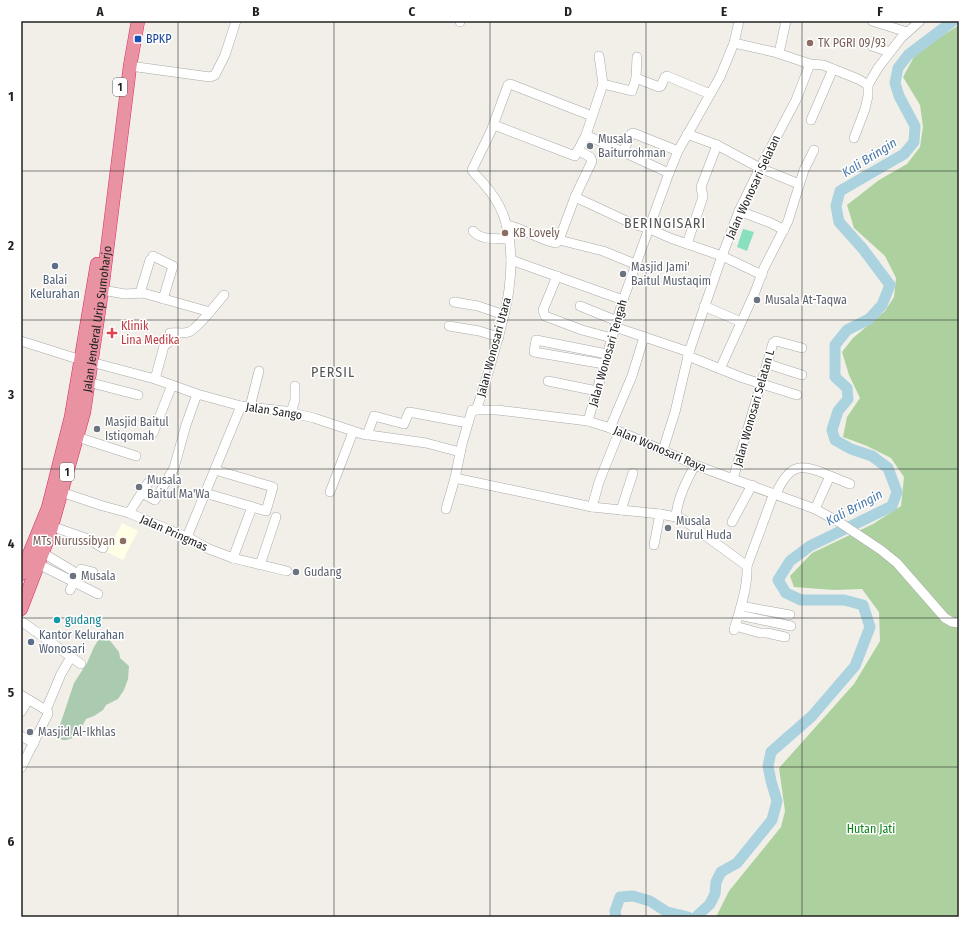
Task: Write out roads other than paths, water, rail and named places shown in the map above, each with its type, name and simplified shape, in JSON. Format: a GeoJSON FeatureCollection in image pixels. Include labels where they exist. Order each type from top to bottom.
{"type":"FeatureCollection","features":[{"type":"Feature","properties":{"kind":"highway","name":"Jalan Jenderal Urip Sumoharjo"},"geometry":{"type":"LineString","coordinates":[[21,609],[41,559],[84,412],[88,382],[86,361],[97,262],[113,130],[130,21]]}},
{"type":"Feature","properties":{"kind":"highway","name":"Jalan Jenderal Urip Sumoharjo"},"geometry":{"type":"LineString","coordinates":[[21,574],[48,508],[86,361],[102,290],[130,66],[138,21]]}},
{"type":"Feature","properties":{"kind":"street"},"geometry":{"type":"LineString","coordinates":[[130,66],[210,77],[215,75],[225,54],[236,21]]}},
{"type":"Feature","properties":{"kind":"street","name":"Jalan Wonosari Tengah"},"geometry":{"type":"LineString","coordinates":[[588,421],[623,300],[635,264],[650,229],[669,173],[687,134],[720,77],[734,43],[738,21]]}},
{"type":"Feature","properties":{"kind":"street"},"geometry":{"type":"LineString","coordinates":[[779,53],[786,21]]}},
{"type":"Feature","properties":{"kind":"street"},"geometry":{"type":"LineString","coordinates":[[872,21],[907,32]]}},
{"type":"Feature","properties":{"kind":"street"},"geometry":{"type":"LineString","coordinates":[[854,138],[865,109],[868,96],[868,85],[890,52],[907,32],[920,21]]}},
{"type":"Feature","properties":{"kind":"street"},"geometry":{"type":"LineString","coordinates":[[734,43],[779,53],[810,64],[822,65],[858,79],[868,85]]}},
{"type":"Feature","properties":{"kind":"street"},"geometry":{"type":"LineString","coordinates":[[872,46],[890,52]]}},
{"type":"Feature","properties":{"kind":"street"},"geometry":{"type":"LineString","coordinates":[[494,125],[575,156],[586,135],[603,84],[599,56]]}},
{"type":"Feature","properties":{"kind":"street"},"geometry":{"type":"LineString","coordinates":[[603,84],[632,92],[636,78],[637,57]]}},
{"type":"Feature","properties":{"kind":"street","name":"Jalan Wonosari Selatan"},"geometry":{"type":"LineString","coordinates":[[663,450],[675,412],[689,354],[704,306],[739,211],[796,100],[810,64]]}},
{"type":"Feature","properties":{"kind":"street"},"geometry":{"type":"LineString","coordinates":[[810,120],[833,69]]}},
{"type":"Feature","properties":{"kind":"street"},"geometry":{"type":"LineString","coordinates":[[636,78],[659,87],[667,76],[710,94]]}},
{"type":"Feature","properties":{"kind":"street","name":"Jalan Wonosari Utara"},"geometry":{"type":"LineString","coordinates":[[446,509],[468,423],[481,399],[499,337],[509,293],[511,260],[506,225],[500,207],[485,185],[472,170],[494,125],[508,85],[512,84],[592,116]]}},
{"type":"Feature","properties":{"kind":"street"},"geometry":{"type":"LineString","coordinates":[[623,152],[631,134],[633,133],[678,151]]}},
{"type":"Feature","properties":{"kind":"street"},"geometry":{"type":"LineString","coordinates":[[687,134],[717,145],[760,168],[799,184]]}},
{"type":"Feature","properties":{"kind":"street"},"geometry":{"type":"LineString","coordinates":[[586,135],[669,173]]}},
{"type":"Feature","properties":{"kind":"street"},"geometry":{"type":"LineString","coordinates":[[687,244],[703,197],[702,187],[717,145]]}},
{"type":"Feature","properties":{"kind":"street"},"geometry":{"type":"LineString","coordinates":[[506,225],[519,228],[554,243],[559,240],[575,197],[592,161],[590,157],[578,150]]}},
{"type":"Feature","properties":{"kind":"street"},"geometry":{"type":"LineString","coordinates":[[720,369],[784,230],[804,170],[814,150]]}},
{"type":"Feature","properties":{"kind":"street"},"geometry":{"type":"LineString","coordinates":[[575,197],[633,224],[722,256],[762,275]]}},
{"type":"Feature","properties":{"kind":"street"},"geometry":{"type":"LineString","coordinates":[[739,211],[771,223],[784,230]]}},
{"type":"Feature","properties":{"kind":"street"},"geometry":{"type":"LineString","coordinates":[[473,230],[476,234],[484,238],[509,239]]}},
{"type":"Feature","properties":{"kind":"street"},"geometry":{"type":"LineString","coordinates":[[559,240],[603,251],[635,264]]}},
{"type":"Feature","properties":{"kind":"street"},"geometry":{"type":"LineString","coordinates":[[140,293],[152,258],[173,266],[163,299]]}},
{"type":"Feature","properties":{"kind":"street"},"geometry":{"type":"LineString","coordinates":[[511,260],[623,300]]}},
{"type":"Feature","properties":{"kind":"street"},"geometry":{"type":"LineString","coordinates":[[557,276],[543,310],[545,316],[582,330],[612,338]]}},
{"type":"Feature","properties":{"kind":"street"},"geometry":{"type":"LineString","coordinates":[[102,290],[125,294],[140,293],[210,312]]}},
{"type":"Feature","properties":{"kind":"street"},"geometry":{"type":"LineString","coordinates":[[155,379],[164,346],[168,343],[169,334],[172,332],[188,332],[210,312],[224,295]]}},
{"type":"Feature","properties":{"kind":"street"},"geometry":{"type":"LineString","coordinates":[[454,302],[478,306],[504,315]]}},
{"type":"Feature","properties":{"kind":"street"},"geometry":{"type":"LineString","coordinates":[[580,306],[644,337],[689,354],[720,369],[797,395]]}},
{"type":"Feature","properties":{"kind":"street"},"geometry":{"type":"LineString","coordinates":[[704,306],[742,322]]}},
{"type":"Feature","properties":{"kind":"street"},"geometry":{"type":"LineString","coordinates":[[449,326],[479,331],[499,337]]}},
{"type":"Feature","properties":{"kind":"street"},"geometry":{"type":"LineString","coordinates":[[592,507],[614,430],[644,337]]}},
{"type":"Feature","properties":{"kind":"street"},"geometry":{"type":"LineString","coordinates":[[604,364],[534,352],[535,341],[537,340],[607,354]]}},
{"type":"Feature","properties":{"kind":"street","name":"Jalan Wonosari Selatan L"},"geometry":{"type":"LineString","coordinates":[[733,479],[774,341],[802,348]]}},
{"type":"Feature","properties":{"kind":"street","name":"Jalan Sango"},"geometry":{"type":"LineString","coordinates":[[21,342],[155,379],[197,394],[246,406],[291,412],[314,418],[367,436],[426,442],[460,452]]}},
{"type":"Feature","properties":{"kind":"street"},"geometry":{"type":"LineString","coordinates":[[768,364],[802,375]]}},
{"type":"Feature","properties":{"kind":"street"},"geometry":{"type":"LineString","coordinates":[[187,537],[215,470],[246,406],[259,371]]}},
{"type":"Feature","properties":{"kind":"street"},"geometry":{"type":"LineString","coordinates":[[548,381],[597,391]]}},
{"type":"Feature","properties":{"kind":"street"},"geometry":{"type":"LineString","coordinates":[[88,382],[138,395]]}},
{"type":"Feature","properties":{"kind":"street"},"geometry":{"type":"LineString","coordinates":[[153,433],[172,385]]}},
{"type":"Feature","properties":{"kind":"street"},"geometry":{"type":"LineString","coordinates":[[291,412],[295,400],[295,386]]}},
{"type":"Feature","properties":{"kind":"street"},"geometry":{"type":"LineString","coordinates":[[142,493],[155,500],[174,468],[186,425],[197,394]]}},
{"type":"Feature","properties":{"kind":"street","name":"Jalan Wonosari Raya"},"geometry":{"type":"LineString","coordinates":[[474,410],[497,410],[588,421],[663,450],[695,465],[752,485],[815,510],[839,522],[881,550],[897,563],[945,618],[952,622],[959,622]]}},
{"type":"Feature","properties":{"kind":"street"},"geometry":{"type":"LineString","coordinates":[[367,436],[374,416],[404,424],[409,412],[468,423]]}},
{"type":"Feature","properties":{"kind":"street"},"geometry":{"type":"LineString","coordinates":[[330,492],[353,432]]}},
{"type":"Feature","properties":{"kind":"street"},"geometry":{"type":"LineString","coordinates":[[77,437],[136,456]]}},
{"type":"Feature","properties":{"kind":"street"},"geometry":{"type":"LineString","coordinates":[[676,517],[676,511],[684,488],[695,465]]}},
{"type":"Feature","properties":{"kind":"street"},"geometry":{"type":"LineString","coordinates":[[785,636],[735,628],[748,575],[747,566],[775,494],[782,480],[794,469],[800,467],[809,468],[850,484]]}},
{"type":"Feature","properties":{"kind":"street"},"geometry":{"type":"LineString","coordinates":[[205,493],[266,511],[273,487],[215,470]]}},
{"type":"Feature","properties":{"kind":"street"},"geometry":{"type":"LineString","coordinates":[[621,510],[632,473]]}},
{"type":"Feature","properties":{"kind":"street"},"geometry":{"type":"LineString","coordinates":[[815,510],[830,476]]}},
{"type":"Feature","properties":{"kind":"street"},"geometry":{"type":"LineString","coordinates":[[455,478],[592,507],[676,517],[692,525],[747,566]]}},
{"type":"Feature","properties":{"kind":"street"},"geometry":{"type":"LineString","coordinates":[[129,513],[148,483]]}},
{"type":"Feature","properties":{"kind":"street"},"geometry":{"type":"LineString","coordinates":[[732,522],[752,485]]}},
{"type":"Feature","properties":{"kind":"street","name":"Jalan Pringmas"},"geometry":{"type":"LineString","coordinates":[[61,492],[129,513],[233,558],[287,571]]}},
{"type":"Feature","properties":{"kind":"street"},"geometry":{"type":"LineString","coordinates":[[233,558],[252,507]]}},
{"type":"Feature","properties":{"kind":"street"},"geometry":{"type":"LineString","coordinates":[[654,545],[660,514]]}},
{"type":"Feature","properties":{"kind":"street"},"geometry":{"type":"LineString","coordinates":[[260,565],[276,517]]}},
{"type":"Feature","properties":{"kind":"street"},"geometry":{"type":"LineString","coordinates":[[51,526],[88,539],[103,548]]}},
{"type":"Feature","properties":{"kind":"street"},"geometry":{"type":"LineString","coordinates":[[41,559],[76,578],[98,594]]}},
{"type":"Feature","properties":{"kind":"street"},"geometry":{"type":"LineString","coordinates":[[70,590],[81,569],[93,572]]}},
{"type":"Feature","properties":{"kind":"street"},"geometry":{"type":"LineString","coordinates":[[740,610],[790,615]]}},
{"type":"Feature","properties":{"kind":"street"},"geometry":{"type":"LineString","coordinates":[[740,610],[777,623],[791,626]]}},
{"type":"Feature","properties":{"kind":"street"},"geometry":{"type":"LineString","coordinates":[[21,621],[82,664]]}},
{"type":"Feature","properties":{"kind":"street"},"geometry":{"type":"LineString","coordinates":[[775,634],[777,623]]}},
{"type":"Feature","properties":{"kind":"street"},"geometry":{"type":"LineString","coordinates":[[21,768],[48,714],[46,710],[61,674],[71,657]]}},
{"type":"Feature","properties":{"kind":"street"},"geometry":{"type":"LineString","coordinates":[[21,712],[24,698],[46,710]]}},
{"type":"Feature","properties":{"kind":"street"},"geometry":{"type":"LineString","coordinates":[[21,736],[34,743]]}},
{"type":"Feature","properties":{"kind":"waterway","name":"Kali Bringin"},"geometry":{"type":"LineString","coordinates":[[696,917],[710,904],[715,894],[716,882],[721,872],[737,863],[772,820],[777,801],[768,766],[771,752],[812,716],[855,666],[870,627],[863,605],[844,600],[801,600],[786,593],[778,580],[790,561],[810,546],[892,506],[897,492],[888,468],[872,456],[851,449],[835,440],[832,430],[838,411],[848,399],[847,388],[835,377],[835,345],[847,330],[869,319],[882,305],[890,285],[863,249],[839,222],[836,206],[840,191],[904,154],[914,142],[915,126],[899,96],[895,83],[898,68],[908,55],[953,21]]}},
{"type":"Feature","properties":{"kind":"waterway","name":"Kali Bringin"},"geometry":{"type":"LineString","coordinates":[[616,917],[615,911],[620,897],[633,896],[650,901],[667,912],[688,917]]}},
{"type":"Feature","properties":{"kind":"place","name":"BPKP"},"geometry":{"type":"Point","coordinates":[138,39]}},
{"type":"Feature","properties":{"kind":"place","name":"TK PGRI 09/93"},"geometry":{"type":"Point","coordinates":[810,43]}},
{"type":"Feature","properties":{"kind":"place","name":"Musala Baiturrohman"},"geometry":{"type":"Point","coordinates":[590,146]}},
{"type":"Feature","properties":{"kind":"place","name":"KB Lovely"},"geometry":{"type":"Point","coordinates":[505,233]}},
{"type":"Feature","properties":{"kind":"place","name":"Balai Kelurahan"},"geometry":{"type":"Point","coordinates":[55,266]}},
{"type":"Feature","properties":{"kind":"place","name":"Masjid Jami' Baitul Mustaqim"},"geometry":{"type":"Point","coordinates":[623,274]}},
{"type":"Feature","properties":{"kind":"place","name":"Musala At-Taqwa"},"geometry":{"type":"Point","coordinates":[757,300]}},
{"type":"Feature","properties":{"kind":"place","name":"Klinik Lina Medika"},"geometry":{"type":"Point","coordinates":[112,333]}},
{"type":"Feature","properties":{"kind":"place","name":"Masjid Baitul Istiqomah"},"geometry":{"type":"Point","coordinates":[97,429]}},
{"type":"Feature","properties":{"kind":"place","name":"Musala Baitul Ma'Wa"},"geometry":{"type":"Point","coordinates":[139,487]}},
{"type":"Feature","properties":{"kind":"place","name":"Musala Nurul Huda"},"geometry":{"type":"Point","coordinates":[668,528]}},
{"type":"Feature","properties":{"kind":"place","name":"MTs Nurussibyan"},"geometry":{"type":"Point","coordinates":[123,541]}},
{"type":"Feature","properties":{"kind":"place","name":"Gudang"},"geometry":{"type":"Point","coordinates":[296,572]}},
{"type":"Feature","properties":{"kind":"place","name":"Musala"},"geometry":{"type":"Point","coordinates":[73,576]}},
{"type":"Feature","properties":{"kind":"place","name":"gudang"},"geometry":{"type":"Point","coordinates":[57,620]}},
{"type":"Feature","properties":{"kind":"place","name":"Kantor Kelurahan Wonosari"},"geometry":{"type":"Point","coordinates":[31,642]}},
{"type":"Feature","properties":{"kind":"place","name":"Masjid Al-Ikhlas"},"geometry":{"type":"Point","coordinates":[30,732]}},
{"type":"Feature","properties":{"kind":"district","name":"BERINGISARI"},"geometry":{"type":"Point","coordinates":[665,223]}},
{"type":"Feature","properties":{"kind":"district","name":"PERSIL"},"geometry":{"type":"Point","coordinates":[333,372]}},
{"type":"Feature","properties":{"kind":"park label","name":"Hutan Jati"},"geometry":{"type":"Point","coordinates":[871,829]}}]}
